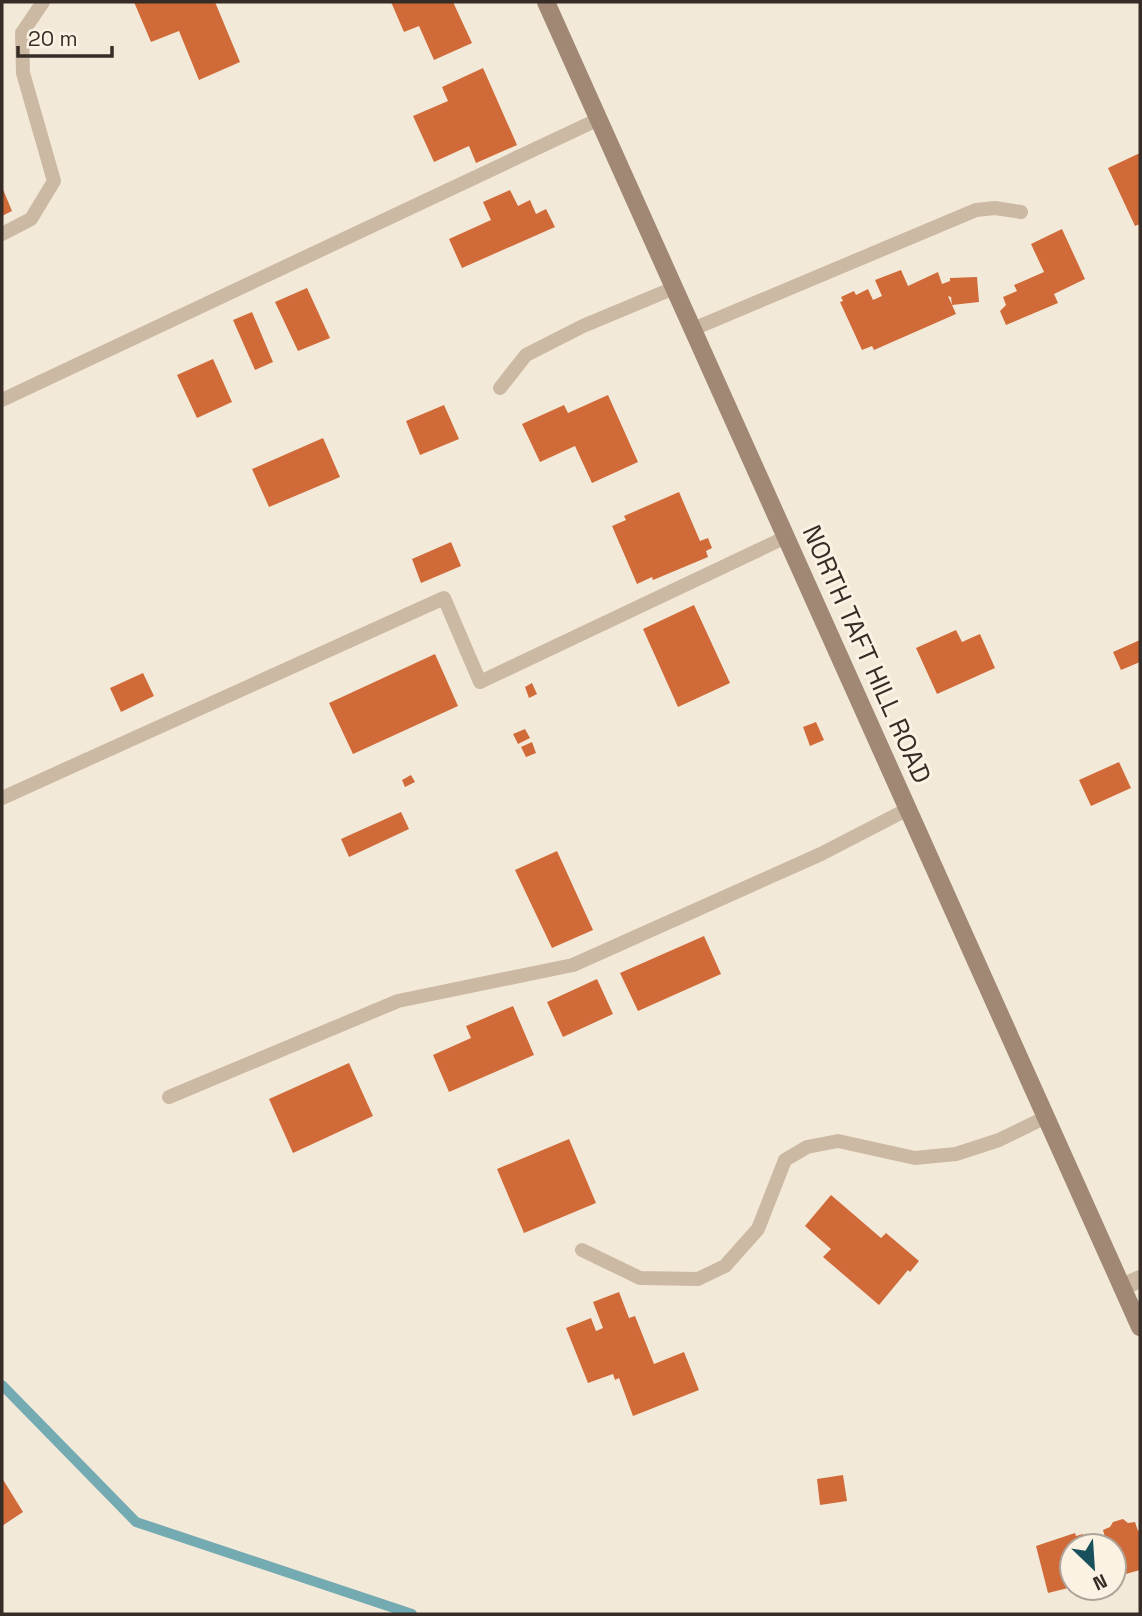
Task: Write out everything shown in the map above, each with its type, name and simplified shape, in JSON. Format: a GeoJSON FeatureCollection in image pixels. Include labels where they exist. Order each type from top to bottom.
{"type":"FeatureCollection","features":[{"type":"Feature","properties":{"kind":"main road","name":"NORTH TAFT HILL ROAD"},"geometry":{"type":"LineString","coordinates":[[546,2],[1140,1327]]}},
{"type":"Feature","properties":{"kind":"street"},"geometry":{"type":"LineString","coordinates":[[1122,1287],[1140,1279]]}},
{"type":"Feature","properties":{"kind":"lane"},"geometry":{"type":"LineString","coordinates":[[2,234],[31,219],[54,181],[23,73],[22,33],[43,2]]}},
{"type":"Feature","properties":{"kind":"lane"},"geometry":{"type":"LineString","coordinates":[[2,400],[599,119]]}},
{"type":"Feature","properties":{"kind":"lane"},"geometry":{"type":"LineString","coordinates":[[693,329],[976,210],[995,208],[1021,212]]}},
{"type":"Feature","properties":{"kind":"lane"},"geometry":{"type":"LineString","coordinates":[[500,388],[526,355],[583,326],[674,288]]}},
{"type":"Feature","properties":{"kind":"lane"},"geometry":{"type":"LineString","coordinates":[[2,798],[444,598],[480,682],[786,537]]}},
{"type":"Feature","properties":{"kind":"lane"},"geometry":{"type":"LineString","coordinates":[[169,1097],[398,1001],[573,965],[821,854],[908,809]]}},
{"type":"Feature","properties":{"kind":"lane"},"geometry":{"type":"LineString","coordinates":[[582,1250],[640,1278],[698,1279],[725,1266],[758,1228],[785,1160],[807,1147],[838,1141],[915,1158],[956,1154],[999,1140],[1046,1117]]}},
{"type":"Feature","properties":{"kind":"building"},"geometry":{"type":"Polygon","coordinates":[[[134,2],[215,2],[240,62],[199,80],[179,31],[151,42],[134,2]]]}},
{"type":"Feature","properties":{"kind":"building"},"geometry":{"type":"Polygon","coordinates":[[[391,2],[453,2],[472,43],[434,60],[419,26],[404,32],[391,2]]]}},
{"type":"Feature","properties":{"kind":"building"},"geometry":{"type":"Polygon","coordinates":[[[483,68],[517,145],[476,163],[469,146],[434,162],[413,116],[448,101],[442,87],[483,68]]]}},
{"type":"Feature","properties":{"kind":"building"},"geometry":{"type":"Polygon","coordinates":[[[1140,153],[1140,224],[1135,226],[1108,168],[1140,153]]]}},
{"type":"Feature","properties":{"kind":"building"},"geometry":{"type":"Polygon","coordinates":[[[2,187],[12,211],[2,216],[2,187]]]}},
{"type":"Feature","properties":{"kind":"building"},"geometry":{"type":"Polygon","coordinates":[[[510,190],[518,206],[530,200],[536,214],[546,209],[555,227],[462,268],[449,239],[491,220],[483,202],[510,190]]]}},
{"type":"Feature","properties":{"kind":"building"},"geometry":{"type":"Polygon","coordinates":[[[1062,229],[1085,279],[1054,294],[1058,303],[1006,325],[1000,311],[1006,305],[1003,297],[1017,291],[1014,285],[1044,272],[1031,244],[1062,229]]]}},
{"type":"Feature","properties":{"kind":"building"},"geometry":{"type":"Polygon","coordinates":[[[901,270],[908,286],[938,272],[942,284],[950,281],[950,278],[977,277],[979,302],[952,305],[956,314],[874,350],[872,346],[862,350],[840,302],[843,301],[841,297],[854,291],[856,295],[868,289],[873,300],[882,296],[875,280],[901,270]]]}},
{"type":"Feature","properties":{"kind":"building"},"geometry":{"type":"Polygon","coordinates":[[[307,288],[330,338],[298,351],[275,302],[307,288]]]}},
{"type":"Feature","properties":{"kind":"building"},"geometry":{"type":"Polygon","coordinates":[[[252,312],[273,362],[255,370],[233,320],[252,312]]]}},
{"type":"Feature","properties":{"kind":"building"},"geometry":{"type":"Polygon","coordinates":[[[213,359],[232,402],[197,418],[177,375],[213,359]]]}},
{"type":"Feature","properties":{"kind":"building"},"geometry":{"type":"Polygon","coordinates":[[[608,395],[638,462],[592,483],[575,446],[540,462],[522,424],[564,405],[568,413],[608,395]]]}},
{"type":"Feature","properties":{"kind":"building"},"geometry":{"type":"Polygon","coordinates":[[[444,405],[459,439],[420,455],[406,421],[444,405]]]}},
{"type":"Feature","properties":{"kind":"building"},"geometry":{"type":"Polygon","coordinates":[[[323,438],[340,477],[269,507],[252,469],[323,438]]]}},
{"type":"Feature","properties":{"kind":"building"},"geometry":{"type":"Polygon","coordinates":[[[679,492],[700,541],[708,538],[712,548],[706,551],[708,557],[637,584],[612,526],[626,520],[624,516],[679,492]]]}},
{"type":"Feature","properties":{"kind":"building"},"geometry":{"type":"Polygon","coordinates":[[[451,542],[461,566],[421,583],[412,559],[451,542]]]}},
{"type":"Feature","properties":{"kind":"building"},"geometry":{"type":"Polygon","coordinates":[[[694,605],[730,683],[678,707],[643,629],[694,605]]]}},
{"type":"Feature","properties":{"kind":"building"},"geometry":{"type":"Polygon","coordinates":[[[956,630],[962,642],[980,634],[995,668],[937,694],[916,648],[956,630]]]}},
{"type":"Feature","properties":{"kind":"building"},"geometry":{"type":"Polygon","coordinates":[[[1140,640],[1140,662],[1121,670],[1113,652],[1140,640]]]}},
{"type":"Feature","properties":{"kind":"building"},"geometry":{"type":"Polygon","coordinates":[[[435,654],[458,706],[353,754],[329,703],[435,654]]]}},
{"type":"Feature","properties":{"kind":"building"},"geometry":{"type":"Polygon","coordinates":[[[143,673],[154,696],[121,712],[110,688],[143,673]]]}},
{"type":"Feature","properties":{"kind":"building"},"geometry":{"type":"Polygon","coordinates":[[[532,683],[537,694],[529,698],[525,687],[532,683]]]}},
{"type":"Feature","properties":{"kind":"building"},"geometry":{"type":"Polygon","coordinates":[[[816,722],[824,740],[810,746],[803,727],[816,722]]]}},
{"type":"Feature","properties":{"kind":"building"},"geometry":{"type":"Polygon","coordinates":[[[525,729],[530,738],[518,744],[513,734],[525,729]]]}},
{"type":"Feature","properties":{"kind":"building"},"geometry":{"type":"Polygon","coordinates":[[[532,742],[536,753],[526,757],[521,747],[532,742]]]}},
{"type":"Feature","properties":{"kind":"building"},"geometry":{"type":"Polygon","coordinates":[[[1119,762],[1131,788],[1091,806],[1079,780],[1119,762]]]}},
{"type":"Feature","properties":{"kind":"building"},"geometry":{"type":"Polygon","coordinates":[[[411,775],[415,782],[405,787],[402,780],[411,775]]]}},
{"type":"Feature","properties":{"kind":"building"},"geometry":{"type":"Polygon","coordinates":[[[401,812],[409,829],[349,857],[341,839],[401,812]]]}},
{"type":"Feature","properties":{"kind":"building"},"geometry":{"type":"Polygon","coordinates":[[[557,851],[593,930],[552,948],[515,870],[557,851]]]}},
{"type":"Feature","properties":{"kind":"building"},"geometry":{"type":"Polygon","coordinates":[[[704,936],[721,974],[638,1011],[620,973],[704,936]]]}},
{"type":"Feature","properties":{"kind":"building"},"geometry":{"type":"Polygon","coordinates":[[[597,979],[613,1014],[563,1037],[547,1002],[597,979]]]}},
{"type":"Feature","properties":{"kind":"building"},"geometry":{"type":"Polygon","coordinates":[[[513,1006],[534,1055],[449,1092],[433,1055],[471,1038],[466,1026],[513,1006]]]}},
{"type":"Feature","properties":{"kind":"building"},"geometry":{"type":"Polygon","coordinates":[[[349,1063],[373,1116],[293,1153],[269,1099],[349,1063]]]}},
{"type":"Feature","properties":{"kind":"building"},"geometry":{"type":"Polygon","coordinates":[[[569,1139],[596,1203],[524,1233],[497,1169],[569,1139]]]}},
{"type":"Feature","properties":{"kind":"building"},"geometry":{"type":"Polygon","coordinates":[[[831,1195],[881,1238],[886,1233],[919,1261],[879,1305],[823,1257],[831,1249],[805,1226],[831,1195]]]}},
{"type":"Feature","properties":{"kind":"building"},"geometry":{"type":"Polygon","coordinates":[[[619,1292],[629,1318],[635,1316],[654,1364],[684,1352],[699,1390],[633,1416],[619,1378],[615,1380],[613,1374],[588,1383],[566,1328],[591,1318],[596,1331],[603,1328],[593,1302],[619,1292]]]}},
{"type":"Feature","properties":{"kind":"building"},"geometry":{"type":"Polygon","coordinates":[[[843,1475],[847,1501],[820,1505],[817,1479],[843,1475]]]}},
{"type":"Feature","properties":{"kind":"building"},"geometry":{"type":"Polygon","coordinates":[[[2,1478],[23,1512],[2,1526],[2,1478]]]}},
{"type":"Feature","properties":{"kind":"building"},"geometry":{"type":"Polygon","coordinates":[[[1123,1519],[1128,1523],[1135,1522],[1138,1531],[1140,1530],[1140,1570],[1128,1573],[1128,1532],[1104,1532],[1113,1522],[1123,1519]]]}},
{"type":"Feature","properties":{"kind":"building"},"geometry":{"type":"Polygon","coordinates":[[[1058,1539],[1058,1590],[1048,1593],[1036,1546],[1058,1539]]]}},
{"type":"Feature","properties":{"kind":"waterway"},"geometry":{"type":"LineString","coordinates":[[2,1385],[136,1522],[412,1614]]}}]}
